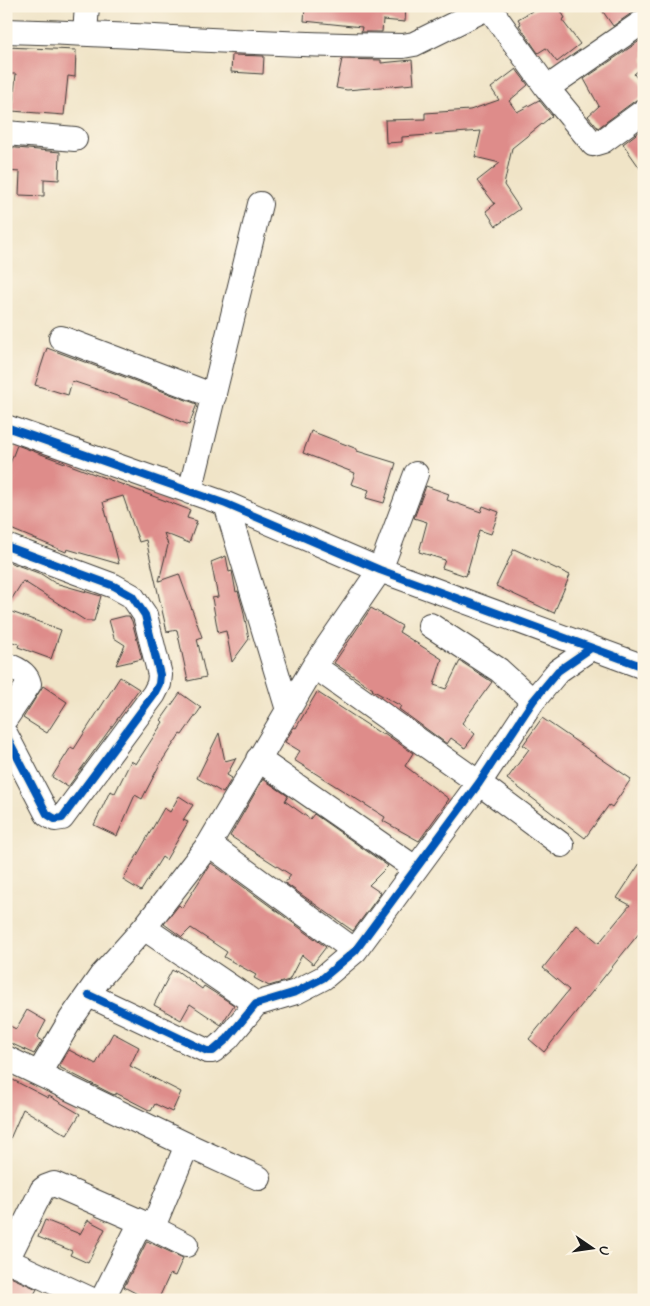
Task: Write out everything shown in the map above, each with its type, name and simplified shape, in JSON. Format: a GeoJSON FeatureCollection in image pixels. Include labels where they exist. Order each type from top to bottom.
{"type":"FeatureCollection","features":[{"type":"Feature","properties":{"kind":"street"},"geometry":{"type":"LineString","coordinates":[[85,33],[87,6]]}},
{"type":"Feature","properties":{"kind":"street"},"geometry":{"type":"LineString","coordinates":[[6,31],[85,33],[331,46],[403,46],[414,44],[489,7],[547,88],[593,144],[603,141],[644,111]]}},
{"type":"Feature","properties":{"kind":"street"},"geometry":{"type":"LineString","coordinates":[[547,88],[644,22]]}},
{"type":"Feature","properties":{"kind":"street"},"geometry":{"type":"LineString","coordinates":[[6,133],[75,139]]}},
{"type":"Feature","properties":{"kind":"street"},"geometry":{"type":"LineString","coordinates":[[190,492],[260,204]]}},
{"type":"Feature","properties":{"kind":"street"},"geometry":{"type":"LineString","coordinates":[[61,338],[214,396]]}},
{"type":"Feature","properties":{"kind":"street"},"geometry":{"type":"LineString","coordinates":[[7,429],[226,504],[380,570],[644,667]]}},
{"type":"Feature","properties":{"kind":"street"},"geometry":{"type":"LineString","coordinates":[[39,1073],[71,1019],[101,976],[144,928],[209,844],[314,666],[380,570],[416,474]]}},
{"type":"Feature","properties":{"kind":"street"},"geometry":{"type":"LineString","coordinates":[[226,504],[288,710]]}},
{"type":"Feature","properties":{"kind":"street"},"geometry":{"type":"LineString","coordinates":[[6,546],[114,586],[132,596],[145,615],[160,675],[159,684],[154,694],[62,818],[55,819],[47,814],[6,735]]}},
{"type":"Feature","properties":{"kind":"street"},"geometry":{"type":"LineString","coordinates":[[430,625],[498,670],[533,701]]}},
{"type":"Feature","properties":{"kind":"street"},"geometry":{"type":"LineString","coordinates":[[89,995],[207,1051],[213,1051],[227,1039],[256,1004],[296,992],[322,978],[355,951],[388,908],[479,783],[533,701],[558,671],[591,648]]}},
{"type":"Feature","properties":{"kind":"street"},"geometry":{"type":"LineString","coordinates":[[6,665],[24,674],[29,684],[6,718]]}},
{"type":"Feature","properties":{"kind":"street"},"geometry":{"type":"LineString","coordinates":[[314,666],[479,783],[562,845]]}},
{"type":"Feature","properties":{"kind":"street"},"geometry":{"type":"LineString","coordinates":[[258,759],[416,868]]}},
{"type":"Feature","properties":{"kind":"street"},"geometry":{"type":"LineString","coordinates":[[209,844],[355,951]]}},
{"type":"Feature","properties":{"kind":"street"},"geometry":{"type":"LineString","coordinates":[[144,928],[256,1004]]}},
{"type":"Feature","properties":{"kind":"street"},"geometry":{"type":"LineString","coordinates":[[6,1058],[187,1146],[260,1178]]}},
{"type":"Feature","properties":{"kind":"street"},"geometry":{"type":"LineString","coordinates":[[102,1300],[147,1225],[187,1146]]}},
{"type":"Feature","properties":{"kind":"street"},"geometry":{"type":"LineString","coordinates":[[92,1300],[6,1260],[42,1190],[49,1185],[59,1185],[186,1245]]}},
{"type":"Feature","properties":{"kind":"building"},"geometry":{"type":"Polygon","coordinates":[[[305,6],[406,6],[405,22],[383,20],[382,32],[361,32],[362,27],[304,21],[305,6]]]}},
{"type":"Feature","properties":{"kind":"building"},"geometry":{"type":"Polygon","coordinates":[[[541,6],[558,6],[565,18],[562,20],[580,44],[557,62],[546,48],[538,53],[519,25],[521,24],[518,19],[541,6]]]}},
{"type":"Feature","properties":{"kind":"building"},"geometry":{"type":"Polygon","coordinates":[[[599,6],[644,7],[636,10],[613,26],[599,6]]]}},
{"type":"Feature","properties":{"kind":"building"},"geometry":{"type":"Polygon","coordinates":[[[644,38],[644,68],[634,74],[644,87],[644,97],[636,100],[598,128],[588,116],[599,106],[584,79],[644,38]]]}},
{"type":"Feature","properties":{"kind":"building"},"geometry":{"type":"Polygon","coordinates":[[[6,47],[76,50],[75,77],[68,76],[64,115],[12,111],[16,74],[6,74],[6,47]]]}},
{"type":"Feature","properties":{"kind":"building"},"geometry":{"type":"Polygon","coordinates":[[[232,55],[264,56],[263,74],[231,72],[232,55]]]}},
{"type":"Feature","properties":{"kind":"building"},"geometry":{"type":"Polygon","coordinates":[[[342,59],[381,60],[381,63],[412,60],[414,84],[347,90],[336,88],[342,59]]]}},
{"type":"Feature","properties":{"kind":"building"},"geometry":{"type":"Polygon","coordinates":[[[516,69],[528,85],[509,101],[517,112],[539,100],[552,116],[512,148],[504,185],[520,209],[496,226],[486,211],[495,204],[477,181],[500,163],[475,157],[481,131],[402,137],[402,142],[386,143],[385,120],[425,119],[425,113],[470,110],[499,100],[491,88],[516,69]]]}},
{"type":"Feature","properties":{"kind":"building"},"geometry":{"type":"Polygon","coordinates":[[[644,128],[644,174],[623,144],[644,128]]]}},
{"type":"Feature","properties":{"kind":"building"},"geometry":{"type":"Polygon","coordinates":[[[6,147],[60,152],[59,180],[44,179],[44,196],[19,195],[20,172],[6,171],[6,147]]]}},
{"type":"Feature","properties":{"kind":"building"},"geometry":{"type":"Polygon","coordinates":[[[47,348],[197,404],[189,425],[120,397],[72,381],[68,395],[35,385],[47,348]]]}},
{"type":"Feature","properties":{"kind":"building"},"geometry":{"type":"Polygon","coordinates":[[[311,431],[357,449],[357,451],[396,463],[384,503],[366,498],[369,490],[351,484],[355,473],[303,453],[311,431]]]}},
{"type":"Feature","properties":{"kind":"building"},"geometry":{"type":"Polygon","coordinates":[[[17,445],[190,510],[187,518],[197,521],[189,543],[164,533],[168,545],[159,581],[179,574],[202,637],[197,639],[206,677],[188,681],[177,630],[167,632],[146,540],[139,542],[123,496],[103,502],[119,564],[67,549],[66,552],[6,527],[6,474],[17,445]]]}},
{"type":"Feature","properties":{"kind":"building"},"geometry":{"type":"Polygon","coordinates":[[[426,486],[449,494],[447,500],[481,512],[483,506],[499,512],[491,534],[479,530],[466,576],[442,568],[445,560],[419,552],[427,522],[414,518],[426,486]]]}},
{"type":"Feature","properties":{"kind":"building"},"geometry":{"type":"Polygon","coordinates":[[[514,549],[570,575],[554,613],[496,586],[514,549]]]}},
{"type":"Feature","properties":{"kind":"building"},"geometry":{"type":"Polygon","coordinates":[[[226,556],[229,572],[232,571],[236,592],[238,591],[243,609],[249,639],[232,662],[226,631],[218,633],[212,598],[218,597],[211,562],[226,556]]]}},
{"type":"Feature","properties":{"kind":"building"},"geometry":{"type":"Polygon","coordinates":[[[6,561],[41,574],[55,583],[101,596],[94,621],[86,621],[23,581],[6,608],[6,561]]]}},
{"type":"Feature","properties":{"kind":"building"},"geometry":{"type":"Polygon","coordinates":[[[371,608],[402,626],[399,632],[442,659],[434,685],[446,689],[460,661],[492,682],[462,723],[475,734],[465,748],[451,738],[447,744],[399,709],[401,706],[372,690],[334,663],[371,608]]]}},
{"type":"Feature","properties":{"kind":"building"},"geometry":{"type":"Polygon","coordinates":[[[6,610],[61,630],[51,659],[18,647],[19,644],[6,640],[6,610]]]}},
{"type":"Feature","properties":{"kind":"building"},"geometry":{"type":"Polygon","coordinates":[[[129,616],[132,621],[142,659],[116,665],[125,645],[114,638],[109,620],[129,616]]]}},
{"type":"Feature","properties":{"kind":"building"},"geometry":{"type":"Polygon","coordinates":[[[120,677],[139,689],[68,787],[52,777],[71,747],[74,749],[120,677]]]}},
{"type":"Feature","properties":{"kind":"building"},"geometry":{"type":"Polygon","coordinates":[[[43,686],[67,702],[47,733],[23,718],[43,686]]]}},
{"type":"Feature","properties":{"kind":"building"},"geometry":{"type":"Polygon","coordinates":[[[317,692],[413,753],[405,766],[449,799],[419,841],[383,821],[385,817],[294,760],[300,751],[285,742],[294,727],[296,728],[317,692]]]}},
{"type":"Feature","properties":{"kind":"building"},"geometry":{"type":"Polygon","coordinates":[[[180,693],[201,708],[182,735],[180,734],[160,764],[142,799],[135,795],[117,836],[94,825],[110,791],[115,793],[131,761],[136,764],[163,722],[161,720],[180,693]]]}},
{"type":"Feature","properties":{"kind":"building"},"geometry":{"type":"Polygon","coordinates":[[[542,718],[631,779],[612,807],[609,805],[585,838],[507,779],[529,749],[523,745],[542,718]]]}},
{"type":"Feature","properties":{"kind":"building"},"geometry":{"type":"Polygon","coordinates":[[[219,733],[225,761],[236,758],[227,775],[232,778],[223,793],[197,778],[219,733]]]}},
{"type":"Feature","properties":{"kind":"building"},"geometry":{"type":"Polygon","coordinates":[[[263,779],[288,796],[285,801],[310,819],[314,814],[388,866],[369,885],[381,893],[353,931],[285,883],[291,875],[230,836],[263,779]]]}},
{"type":"Feature","properties":{"kind":"building"},"geometry":{"type":"Polygon","coordinates":[[[179,796],[193,805],[183,820],[188,822],[166,860],[162,857],[141,891],[123,880],[164,808],[170,812],[179,796]]]}},
{"type":"Feature","properties":{"kind":"building"},"geometry":{"type":"Polygon","coordinates":[[[644,857],[644,927],[544,1052],[529,1039],[569,990],[543,968],[577,925],[599,943],[630,905],[617,898],[644,857]]]}},
{"type":"Feature","properties":{"kind":"building"},"geometry":{"type":"Polygon","coordinates":[[[211,863],[326,947],[313,964],[302,955],[289,980],[269,986],[254,978],[256,975],[224,957],[227,952],[191,928],[182,937],[164,924],[179,905],[182,908],[211,863]]]}},
{"type":"Feature","properties":{"kind":"building"},"geometry":{"type":"Polygon","coordinates":[[[172,970],[175,972],[176,970],[202,989],[204,986],[234,1005],[221,1025],[190,1004],[181,1020],[154,1005],[172,970]]]}},
{"type":"Feature","properties":{"kind":"building"},"geometry":{"type":"Polygon","coordinates":[[[27,1010],[46,1021],[37,1038],[42,1041],[34,1054],[6,1041],[6,1024],[16,1029],[27,1010]]]}},
{"type":"Feature","properties":{"kind":"building"},"geometry":{"type":"Polygon","coordinates":[[[113,1033],[139,1047],[130,1066],[181,1092],[172,1112],[155,1104],[151,1111],[59,1067],[69,1050],[96,1064],[113,1033]]]}},
{"type":"Feature","properties":{"kind":"building"},"geometry":{"type":"Polygon","coordinates":[[[13,1080],[48,1098],[49,1096],[80,1114],[67,1135],[23,1109],[6,1148],[6,1094],[13,1080]]]}},
{"type":"Feature","properties":{"kind":"building"},"geometry":{"type":"Polygon","coordinates":[[[45,1220],[80,1234],[88,1220],[105,1229],[88,1263],[70,1255],[72,1251],[38,1237],[45,1220]]]}},
{"type":"Feature","properties":{"kind":"building"},"geometry":{"type":"Polygon","coordinates":[[[147,1241],[183,1258],[175,1276],[170,1274],[158,1300],[149,1300],[124,1287],[147,1241]]]}},
{"type":"Feature","properties":{"kind":"building"},"geometry":{"type":"Polygon","coordinates":[[[6,1275],[37,1289],[31,1300],[21,1300],[6,1291],[6,1275]]]}},
{"type":"Feature","properties":{"kind":"cycle path"},"geometry":{"type":"LineString","coordinates":[[6,427],[226,504],[380,570],[644,667]]}},
{"type":"Feature","properties":{"kind":"cycle path"},"geometry":{"type":"LineString","coordinates":[[6,546],[114,586],[132,596],[145,615],[160,675],[159,684],[154,694],[62,818],[55,819],[47,814],[6,735]]}},
{"type":"Feature","properties":{"kind":"cycle path"},"geometry":{"type":"LineString","coordinates":[[89,995],[207,1051],[213,1051],[227,1039],[256,1004],[296,992],[323,978],[355,951],[479,783],[533,701],[558,671],[591,648]]}}]}
